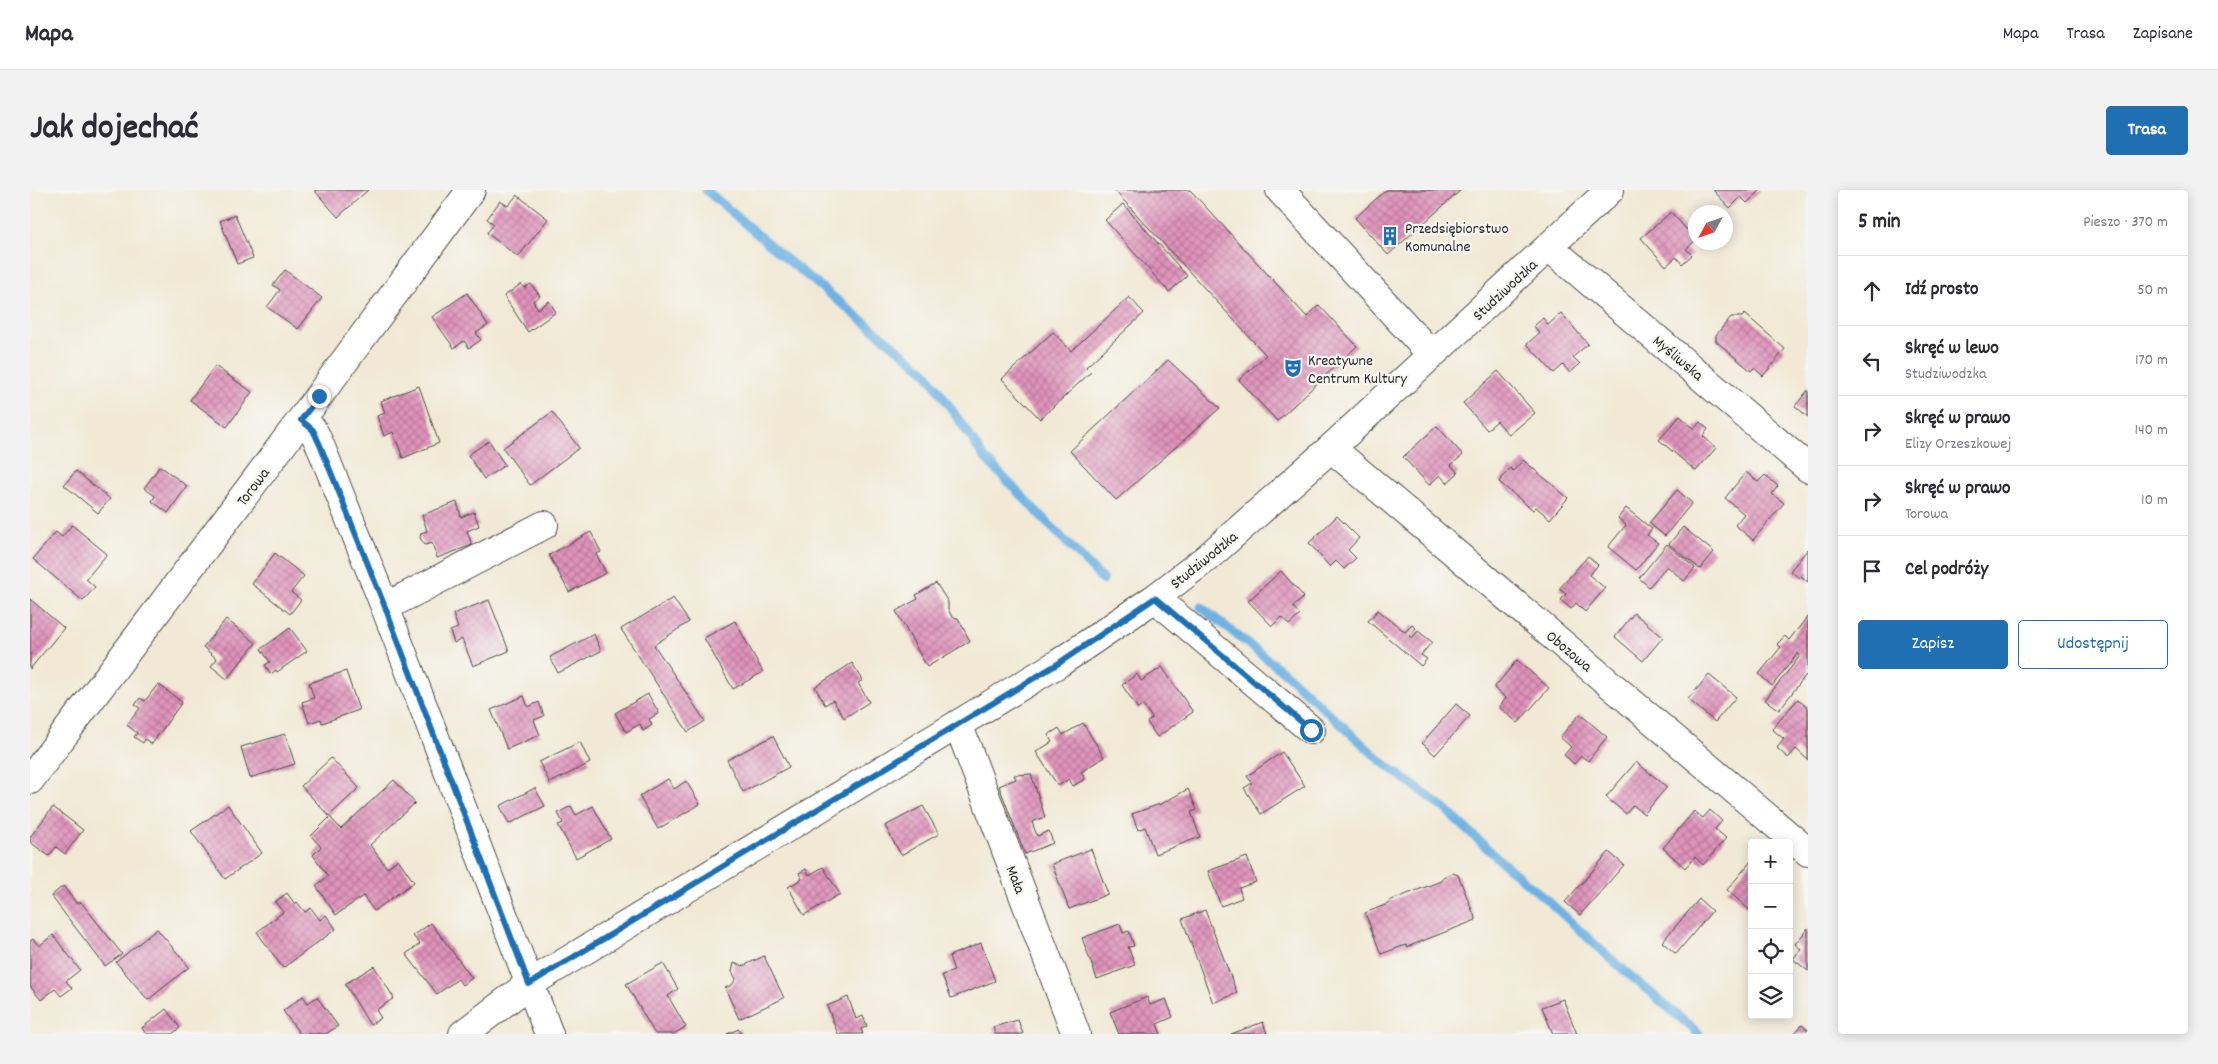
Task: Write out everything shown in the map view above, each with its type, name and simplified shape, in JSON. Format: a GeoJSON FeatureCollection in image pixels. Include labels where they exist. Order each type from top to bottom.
{"type":"FeatureCollection","features":[{"type":"Feature","properties":{"kind":"street","name":"Torowa"},"geometry":{"type":"LineString","coordinates":[[30,780],[301,420],[471,190]]}},
{"type":"Feature","properties":{"kind":"street"},"geometry":{"type":"LineString","coordinates":[[1280,190],[1432,355]]}},
{"type":"Feature","properties":{"kind":"street","name":"Studziwodzka"},"geometry":{"type":"LineString","coordinates":[[463,1034],[529,984],[1059,663],[1155,598],[1208,557],[1332,448],[1610,190]]}},
{"type":"Feature","properties":{"kind":"street","name":"Myśliwska"},"geometry":{"type":"LineString","coordinates":[[1549,247],[1808,468]]}},
{"type":"Feature","properties":{"kind":"street"},"geometry":{"type":"LineString","coordinates":[[301,420],[313,430],[320,445],[385,607],[549,1034]]}},
{"type":"Feature","properties":{"kind":"street","name":"Obozowa"},"geometry":{"type":"LineString","coordinates":[[1332,448],[1808,852]]}},
{"type":"Feature","properties":{"kind":"street"},"geometry":{"type":"LineString","coordinates":[[385,607],[544,525]]}},
{"type":"Feature","properties":{"kind":"street"},"geometry":{"type":"LineString","coordinates":[[1155,598],[1311,730]]}},
{"type":"Feature","properties":{"kind":"street","name":"Mała"},"geometry":{"type":"LineString","coordinates":[[958,724],[1076,1034]]}},
{"type":"Feature","properties":{"kind":"building"},"geometry":{"type":"Polygon","coordinates":[[[314,190],[368,190],[338,217],[314,190]]]}},
{"type":"Feature","properties":{"kind":"building"},"geometry":{"type":"Polygon","coordinates":[[[1114,190],[1190,190],[1307,317],[1319,305],[1357,346],[1277,421],[1239,380],[1266,355],[1114,190]]]}},
{"type":"Feature","properties":{"kind":"building","name":"Przedsiębiorstwo Komunalne"},"geometry":{"type":"Polygon","coordinates":[[[1386,190],[1461,190],[1388,255],[1355,218],[1386,190]]]}},
{"type":"Feature","properties":{"kind":"building"},"geometry":{"type":"Polygon","coordinates":[[[1713,190],[1761,190],[1747,203],[1741,197],[1733,205],[1727,205],[1713,190]]]}},
{"type":"Feature","properties":{"kind":"building"},"geometry":{"type":"Polygon","coordinates":[[[517,195],[548,219],[518,257],[487,233],[494,224],[487,219],[500,201],[508,206],[517,195]]]}},
{"type":"Feature","properties":{"kind":"building"},"geometry":{"type":"Polygon","coordinates":[[[1123,204],[1187,276],[1169,292],[1105,220],[1123,204]]]}},
{"type":"Feature","properties":{"kind":"building"},"geometry":{"type":"Polygon","coordinates":[[[1671,212],[1688,231],[1688,247],[1686,249],[1692,255],[1682,264],[1676,257],[1666,266],[1641,238],[1671,212]]]}},
{"type":"Feature","properties":{"kind":"building"},"geometry":{"type":"Polygon","coordinates":[[[235,215],[253,258],[237,264],[220,221],[235,215]]]}},
{"type":"Feature","properties":{"kind":"building"},"geometry":{"type":"Polygon","coordinates":[[[285,270],[322,298],[298,329],[267,307],[280,290],[273,285],[285,270]]]}},
{"type":"Feature","properties":{"kind":"building"},"geometry":{"type":"Polygon","coordinates":[[[521,284],[524,288],[531,284],[540,296],[533,301],[538,309],[549,301],[556,312],[528,332],[504,296],[521,284]]]}},
{"type":"Feature","properties":{"kind":"building"},"geometry":{"type":"Polygon","coordinates":[[[467,293],[488,325],[476,333],[481,340],[469,348],[464,341],[454,348],[432,317],[467,293]]]}},
{"type":"Feature","properties":{"kind":"building"},"geometry":{"type":"Polygon","coordinates":[[[1129,297],[1144,313],[1086,367],[1091,372],[1040,419],[1002,379],[1053,332],[1071,351],[1129,297]]]}},
{"type":"Feature","properties":{"kind":"building"},"geometry":{"type":"Polygon","coordinates":[[[1561,313],[1588,344],[1573,357],[1580,364],[1570,373],[1563,365],[1554,373],[1527,344],[1539,333],[1534,326],[1543,318],[1548,325],[1561,313]]]}},
{"type":"Feature","properties":{"kind":"building"},"geometry":{"type":"Polygon","coordinates":[[[1745,314],[1785,349],[1763,376],[1754,368],[1751,371],[1716,341],[1716,335],[1731,317],[1742,317],[1745,314]]]}},
{"type":"Feature","properties":{"kind":"building"},"geometry":{"type":"Polygon","coordinates":[[[1168,360],[1220,408],[1116,500],[1070,451],[1168,360]]]}},
{"type":"Feature","properties":{"kind":"building"},"geometry":{"type":"Polygon","coordinates":[[[215,366],[252,392],[227,427],[190,400],[215,366]]]}},
{"type":"Feature","properties":{"kind":"building"},"geometry":{"type":"Polygon","coordinates":[[[1498,371],[1535,413],[1509,435],[1497,421],[1487,430],[1463,403],[1498,371]]]}},
{"type":"Feature","properties":{"kind":"building"},"geometry":{"type":"Polygon","coordinates":[[[419,386],[439,443],[403,458],[393,432],[384,436],[377,416],[385,413],[381,401],[419,386]]]}},
{"type":"Feature","properties":{"kind":"building"},"geometry":{"type":"Polygon","coordinates":[[[1808,390],[1808,417],[1795,406],[1808,390]]]}},
{"type":"Feature","properties":{"kind":"building"},"geometry":{"type":"Polygon","coordinates":[[[552,412],[579,448],[530,485],[503,448],[552,412]]]}},
{"type":"Feature","properties":{"kind":"building"},"geometry":{"type":"Polygon","coordinates":[[[1680,416],[1694,429],[1700,422],[1708,429],[1703,436],[1716,448],[1696,471],[1659,440],[1680,416]]]}},
{"type":"Feature","properties":{"kind":"building"},"geometry":{"type":"Polygon","coordinates":[[[1437,426],[1463,455],[1451,465],[1458,473],[1447,483],[1440,475],[1429,485],[1403,457],[1437,426]]]}},
{"type":"Feature","properties":{"kind":"building"},"geometry":{"type":"Polygon","coordinates":[[[489,441],[505,465],[484,479],[468,455],[489,441]]]}},
{"type":"Feature","properties":{"kind":"building"},"geometry":{"type":"Polygon","coordinates":[[[1523,460],[1568,498],[1550,519],[1536,507],[1533,510],[1499,482],[1510,468],[1513,471],[1523,460]]]}},
{"type":"Feature","properties":{"kind":"building"},"geometry":{"type":"Polygon","coordinates":[[[160,466],[187,486],[168,513],[152,501],[155,496],[144,488],[160,466]]]}},
{"type":"Feature","properties":{"kind":"building"},"geometry":{"type":"Polygon","coordinates":[[[76,471],[110,499],[98,513],[64,485],[76,471]]]}},
{"type":"Feature","properties":{"kind":"building"},"geometry":{"type":"Polygon","coordinates":[[[1746,472],[1758,482],[1765,475],[1778,486],[1772,494],[1784,503],[1753,540],[1735,525],[1744,514],[1725,498],[1746,472]]]}},
{"type":"Feature","properties":{"kind":"building"},"geometry":{"type":"Polygon","coordinates":[[[1677,490],[1692,503],[1665,536],[1649,523],[1677,490]]]}},
{"type":"Feature","properties":{"kind":"building"},"geometry":{"type":"Polygon","coordinates":[[[457,502],[461,517],[474,512],[479,526],[467,531],[472,545],[437,558],[432,543],[425,545],[420,538],[421,533],[427,531],[422,515],[457,502]]]}},
{"type":"Feature","properties":{"kind":"building"},"geometry":{"type":"Polygon","coordinates":[[[1626,508],[1652,529],[1647,535],[1658,543],[1636,570],[1608,547],[1626,525],[1618,518],[1626,508]]]}},
{"type":"Feature","properties":{"kind":"building"},"geometry":{"type":"Polygon","coordinates":[[[1337,516],[1359,538],[1348,550],[1356,558],[1344,569],[1336,561],[1330,567],[1309,543],[1337,516]]]}},
{"type":"Feature","properties":{"kind":"building"},"geometry":{"type":"Polygon","coordinates":[[[72,525],[107,554],[86,579],[95,587],[83,601],[33,559],[56,532],[62,537],[72,525]]]}},
{"type":"Feature","properties":{"kind":"building"},"geometry":{"type":"Polygon","coordinates":[[[1683,527],[1714,552],[1700,569],[1669,544],[1683,527]]]}},
{"type":"Feature","properties":{"kind":"building"},"geometry":{"type":"Polygon","coordinates":[[[591,532],[601,552],[596,554],[606,573],[569,592],[549,555],[591,532]]]}},
{"type":"Feature","properties":{"kind":"building"},"geometry":{"type":"Polygon","coordinates":[[[1667,544],[1695,568],[1684,581],[1667,566],[1649,587],[1639,578],[1667,544]]]}},
{"type":"Feature","properties":{"kind":"building"},"geometry":{"type":"Polygon","coordinates":[[[1808,549],[1808,582],[1790,571],[1808,549]]]}},
{"type":"Feature","properties":{"kind":"building"},"geometry":{"type":"Polygon","coordinates":[[[275,553],[304,576],[291,592],[301,600],[290,614],[252,584],[275,553]]]}},
{"type":"Feature","properties":{"kind":"building"},"geometry":{"type":"Polygon","coordinates":[[[1588,556],[1598,565],[1589,575],[1605,588],[1585,612],[1576,603],[1571,609],[1561,600],[1566,594],[1559,589],[1588,556]]]}},
{"type":"Feature","properties":{"kind":"building"},"geometry":{"type":"Polygon","coordinates":[[[1281,571],[1304,597],[1293,607],[1300,615],[1289,625],[1282,617],[1272,626],[1248,601],[1281,571]]]}},
{"type":"Feature","properties":{"kind":"building"},"geometry":{"type":"Polygon","coordinates":[[[936,583],[948,602],[948,609],[952,617],[958,618],[970,641],[927,667],[896,611],[918,599],[916,595],[936,583]]]}},
{"type":"Feature","properties":{"kind":"building"},"geometry":{"type":"Polygon","coordinates":[[[673,598],[689,622],[654,645],[705,721],[688,732],[621,629],[673,598]]]}},
{"type":"Feature","properties":{"kind":"building"},"geometry":{"type":"Polygon","coordinates":[[[30,599],[64,628],[30,669],[30,599]]]}},
{"type":"Feature","properties":{"kind":"building"},"geometry":{"type":"Polygon","coordinates":[[[489,600],[509,651],[473,666],[462,639],[454,643],[450,631],[458,628],[453,614],[489,600]]]}},
{"type":"Feature","properties":{"kind":"building"},"geometry":{"type":"Polygon","coordinates":[[[1378,610],[1405,632],[1412,625],[1416,628],[1409,636],[1412,638],[1418,631],[1432,642],[1421,655],[1427,659],[1421,666],[1368,621],[1378,610]]]}},
{"type":"Feature","properties":{"kind":"building"},"geometry":{"type":"Polygon","coordinates":[[[1634,613],[1663,637],[1643,661],[1615,637],[1634,613]]]}},
{"type":"Feature","properties":{"kind":"building"},"geometry":{"type":"Polygon","coordinates":[[[1808,616],[1808,677],[1806,675],[1779,710],[1765,700],[1800,656],[1798,653],[1772,686],[1759,674],[1781,647],[1777,644],[1785,636],[1789,640],[1808,616]]]}},
{"type":"Feature","properties":{"kind":"building"},"geometry":{"type":"Polygon","coordinates":[[[226,619],[256,643],[227,679],[211,666],[217,659],[203,647],[226,619]]]}},
{"type":"Feature","properties":{"kind":"building"},"geometry":{"type":"Polygon","coordinates":[[[735,621],[763,672],[733,689],[704,638],[735,621]]]}},
{"type":"Feature","properties":{"kind":"building"},"geometry":{"type":"Polygon","coordinates":[[[290,628],[307,651],[277,672],[276,670],[271,674],[265,665],[270,662],[261,649],[290,628]]]}},
{"type":"Feature","properties":{"kind":"building"},"geometry":{"type":"Polygon","coordinates":[[[594,634],[601,651],[558,673],[550,657],[594,634]]]}},
{"type":"Feature","properties":{"kind":"building"},"geometry":{"type":"Polygon","coordinates":[[[1517,660],[1549,688],[1518,723],[1499,707],[1506,698],[1494,688],[1517,660]]]}},
{"type":"Feature","properties":{"kind":"building"},"geometry":{"type":"Polygon","coordinates":[[[852,663],[863,680],[858,683],[869,702],[844,718],[833,700],[825,705],[815,687],[852,663]]]}},
{"type":"Feature","properties":{"kind":"building"},"geometry":{"type":"Polygon","coordinates":[[[1162,667],[1193,712],[1157,737],[1147,722],[1152,718],[1143,705],[1138,709],[1122,685],[1137,674],[1141,681],[1162,667]]]}},
{"type":"Feature","properties":{"kind":"building"},"geometry":{"type":"Polygon","coordinates":[[[346,671],[359,710],[322,723],[321,719],[309,723],[302,702],[314,698],[309,683],[346,671]]]}},
{"type":"Feature","properties":{"kind":"building"},"geometry":{"type":"Polygon","coordinates":[[[1709,675],[1736,697],[1715,722],[1688,699],[1709,675]]]}},
{"type":"Feature","properties":{"kind":"building"},"geometry":{"type":"Polygon","coordinates":[[[158,684],[182,702],[152,744],[145,739],[143,743],[134,737],[137,733],[127,725],[140,708],[135,705],[140,698],[145,701],[158,684]]]}},
{"type":"Feature","properties":{"kind":"building"},"geometry":{"type":"Polygon","coordinates":[[[648,694],[659,713],[649,719],[652,725],[643,731],[640,724],[626,732],[615,713],[648,694]]]}},
{"type":"Feature","properties":{"kind":"building"},"geometry":{"type":"Polygon","coordinates":[[[524,696],[528,707],[539,702],[544,716],[534,720],[540,735],[507,749],[491,710],[524,696]]]}},
{"type":"Feature","properties":{"kind":"building"},"geometry":{"type":"Polygon","coordinates":[[[1798,699],[1808,708],[1808,760],[1796,749],[1788,758],[1777,748],[1784,739],[1772,729],[1798,699]]]}},
{"type":"Feature","properties":{"kind":"building"},"geometry":{"type":"Polygon","coordinates":[[[1456,704],[1470,716],[1435,755],[1422,743],[1456,704]]]}},
{"type":"Feature","properties":{"kind":"building"},"geometry":{"type":"Polygon","coordinates":[[[1580,714],[1607,737],[1588,761],[1581,756],[1574,764],[1564,755],[1571,747],[1560,737],[1580,714]]]}},
{"type":"Feature","properties":{"kind":"building"},"geometry":{"type":"Polygon","coordinates":[[[1083,723],[1104,757],[1081,772],[1085,779],[1073,786],[1069,779],[1058,786],[1036,752],[1052,742],[1048,735],[1059,728],[1063,735],[1083,723]]]}},
{"type":"Feature","properties":{"kind":"building"},"geometry":{"type":"Polygon","coordinates":[[[285,734],[295,764],[250,778],[241,747],[285,734]]]}},
{"type":"Feature","properties":{"kind":"building"},"geometry":{"type":"Polygon","coordinates":[[[773,736],[789,767],[743,792],[727,760],[773,736]]]}},
{"type":"Feature","properties":{"kind":"building"},"geometry":{"type":"Polygon","coordinates":[[[580,742],[590,763],[550,783],[539,762],[580,742]]]}},
{"type":"Feature","properties":{"kind":"building"},"geometry":{"type":"Polygon","coordinates":[[[1282,752],[1305,786],[1261,814],[1244,788],[1252,783],[1247,776],[1282,752]]]}},
{"type":"Feature","properties":{"kind":"building"},"geometry":{"type":"Polygon","coordinates":[[[331,758],[359,788],[329,816],[301,786],[331,758]]]}},
{"type":"Feature","properties":{"kind":"building"},"geometry":{"type":"Polygon","coordinates":[[[1636,762],[1667,787],[1644,814],[1633,805],[1626,814],[1606,797],[1636,762]]]}},
{"type":"Feature","properties":{"kind":"building"},"geometry":{"type":"Polygon","coordinates":[[[1031,774],[1045,817],[1032,822],[1037,836],[1049,831],[1053,843],[1025,854],[999,786],[1016,779],[1014,775],[1031,774]]]}},
{"type":"Feature","properties":{"kind":"building"},"geometry":{"type":"Polygon","coordinates":[[[668,779],[674,789],[686,781],[700,804],[658,829],[639,796],[668,779]]]}},
{"type":"Feature","properties":{"kind":"building"},"geometry":{"type":"Polygon","coordinates":[[[394,780],[415,803],[370,845],[387,868],[398,859],[414,882],[374,911],[363,896],[336,915],[316,886],[328,876],[313,855],[321,847],[311,836],[330,817],[341,829],[394,780]]]}},
{"type":"Feature","properties":{"kind":"building"},"geometry":{"type":"Polygon","coordinates":[[[535,788],[545,806],[509,824],[500,806],[535,788]]]}},
{"type":"Feature","properties":{"kind":"building"},"geometry":{"type":"Polygon","coordinates":[[[1188,789],[1197,810],[1191,812],[1200,837],[1155,854],[1145,827],[1138,830],[1132,814],[1163,803],[1188,789]]]}},
{"type":"Feature","properties":{"kind":"building"},"geometry":{"type":"Polygon","coordinates":[[[228,805],[262,853],[225,879],[191,831],[228,805]]]}},
{"type":"Feature","properties":{"kind":"building"},"geometry":{"type":"Polygon","coordinates":[[[571,806],[576,815],[593,806],[611,839],[576,858],[558,825],[563,823],[558,813],[571,806]]]}},
{"type":"Feature","properties":{"kind":"building"},"geometry":{"type":"Polygon","coordinates":[[[923,806],[939,834],[901,855],[885,826],[923,806]]]}},
{"type":"Feature","properties":{"kind":"building"},"geometry":{"type":"Polygon","coordinates":[[[53,807],[83,830],[65,854],[56,847],[49,856],[30,842],[30,837],[53,807]]]}},
{"type":"Feature","properties":{"kind":"building"},"geometry":{"type":"Polygon","coordinates":[[[1710,810],[1722,821],[1715,829],[1726,838],[1703,865],[1695,857],[1685,868],[1663,848],[1694,811],[1703,818],[1710,810]]]}},
{"type":"Feature","properties":{"kind":"building"},"geometry":{"type":"Polygon","coordinates":[[[1091,849],[1108,894],[1069,909],[1052,864],[1091,849]]]}},
{"type":"Feature","properties":{"kind":"building"},"geometry":{"type":"Polygon","coordinates":[[[1609,852],[1624,865],[1580,915],[1565,902],[1609,852]]]}},
{"type":"Feature","properties":{"kind":"building"},"geometry":{"type":"Polygon","coordinates":[[[1247,857],[1256,882],[1239,888],[1242,898],[1221,906],[1208,871],[1247,857]]]}},
{"type":"Feature","properties":{"kind":"building"},"geometry":{"type":"Polygon","coordinates":[[[1748,865],[1748,908],[1727,890],[1748,865]]]}},
{"type":"Feature","properties":{"kind":"building"},"geometry":{"type":"Polygon","coordinates":[[[823,867],[840,894],[804,915],[788,887],[802,879],[799,873],[806,869],[809,875],[823,867]]]}},
{"type":"Feature","properties":{"kind":"building"},"geometry":{"type":"Polygon","coordinates":[[[1453,873],[1458,875],[1476,920],[1407,947],[1406,945],[1381,954],[1365,913],[1390,903],[1389,901],[1441,881],[1443,877],[1453,873]]]}},
{"type":"Feature","properties":{"kind":"building"},"geometry":{"type":"Polygon","coordinates":[[[63,886],[77,904],[81,902],[122,954],[105,966],[51,896],[63,886]]]}},
{"type":"Feature","properties":{"kind":"building"},"geometry":{"type":"Polygon","coordinates":[[[287,893],[295,904],[297,902],[305,912],[311,908],[320,920],[326,915],[336,929],[283,968],[257,932],[283,912],[275,902],[287,893]]]}},
{"type":"Feature","properties":{"kind":"building"},"geometry":{"type":"Polygon","coordinates":[[[1699,899],[1712,911],[1676,954],[1662,942],[1699,899]]]}},
{"type":"Feature","properties":{"kind":"building"},"geometry":{"type":"Polygon","coordinates":[[[1205,910],[1237,993],[1213,1003],[1182,919],[1205,910]]]}},
{"type":"Feature","properties":{"kind":"building"},"geometry":{"type":"Polygon","coordinates":[[[431,923],[472,978],[462,985],[458,979],[437,994],[406,954],[420,944],[413,936],[431,923]]]}},
{"type":"Feature","properties":{"kind":"building"},"geometry":{"type":"Polygon","coordinates":[[[1120,924],[1123,933],[1129,931],[1134,946],[1128,947],[1135,965],[1097,979],[1082,938],[1120,924]]]}},
{"type":"Feature","properties":{"kind":"building"},"geometry":{"type":"Polygon","coordinates":[[[1808,928],[1808,971],[1793,959],[1801,949],[1795,944],[1808,928]]]}},
{"type":"Feature","properties":{"kind":"building"},"geometry":{"type":"Polygon","coordinates":[[[157,929],[189,967],[148,1000],[116,962],[157,929]]]}},
{"type":"Feature","properties":{"kind":"building"},"geometry":{"type":"Polygon","coordinates":[[[53,935],[80,970],[66,981],[72,988],[61,996],[55,989],[41,1000],[30,986],[30,941],[33,939],[39,946],[53,935]]]}},
{"type":"Feature","properties":{"kind":"building"},"geometry":{"type":"Polygon","coordinates":[[[981,943],[995,981],[951,998],[942,975],[954,971],[949,956],[981,943]]]}},
{"type":"Feature","properties":{"kind":"building"},"geometry":{"type":"Polygon","coordinates":[[[764,956],[784,998],[739,1019],[725,988],[732,985],[736,979],[732,972],[734,963],[743,966],[764,956]]]}},
{"type":"Feature","properties":{"kind":"building"},"geometry":{"type":"Polygon","coordinates":[[[663,963],[678,989],[668,996],[686,1027],[673,1034],[655,1034],[626,984],[663,963]]]}},
{"type":"Feature","properties":{"kind":"building"},"geometry":{"type":"Polygon","coordinates":[[[374,966],[394,998],[376,1010],[381,1018],[370,1025],[345,984],[374,966]]]}},
{"type":"Feature","properties":{"kind":"building"},"geometry":{"type":"Polygon","coordinates":[[[303,996],[308,1003],[317,997],[338,1026],[326,1034],[300,1034],[283,1011],[303,996]]]}},
{"type":"Feature","properties":{"kind":"building"},"geometry":{"type":"Polygon","coordinates":[[[848,997],[856,1019],[863,1016],[867,1026],[861,1029],[863,1034],[838,1034],[827,1006],[848,997]]]}},
{"type":"Feature","properties":{"kind":"building"},"geometry":{"type":"Polygon","coordinates":[[[1147,997],[1150,1005],[1166,999],[1173,1017],[1157,1024],[1161,1034],[1119,1034],[1110,1012],[1147,997]]]}},
{"type":"Feature","properties":{"kind":"building"},"geometry":{"type":"Polygon","coordinates":[[[1563,999],[1577,1034],[1553,1034],[1542,1007],[1563,999]]]}},
{"type":"Feature","properties":{"kind":"building"},"geometry":{"type":"Polygon","coordinates":[[[166,1009],[180,1028],[172,1034],[146,1034],[142,1028],[166,1009]]]}},
{"type":"Feature","properties":{"kind":"building"},"geometry":{"type":"Polygon","coordinates":[[[1018,1020],[1023,1034],[995,1034],[993,1027],[1018,1020]]]}},
{"type":"Feature","properties":{"kind":"building"},"geometry":{"type":"Polygon","coordinates":[[[1263,1022],[1267,1034],[1231,1034],[1263,1022]]]}},
{"type":"Feature","properties":{"kind":"building"},"geometry":{"type":"Polygon","coordinates":[[[1802,1025],[1808,1030],[1808,1034],[1794,1034],[1802,1025]]]}},
{"type":"Feature","properties":{"kind":"building"},"geometry":{"type":"Polygon","coordinates":[[[739,1029],[741,1034],[727,1034],[739,1029]]]}},
{"type":"Feature","properties":{"kind":"waterway"},"geometry":{"type":"LineString","coordinates":[[706,190],[779,253],[926,372],[984,457],[1103,580]]}},
{"type":"Feature","properties":{"kind":"waterway"},"geometry":{"type":"LineString","coordinates":[[1201,607],[1285,673],[1382,762],[1445,809],[1611,959],[1699,1034]]}},
{"type":"Feature","properties":{"kind":"place","name":"Przedsiębiorstwo Komunalne"},"geometry":{"type":"Point","coordinates":[1390,236]}},
{"type":"Feature","properties":{"kind":"place","name":"Kreatywne Centrum Kultury"},"geometry":{"type":"Point","coordinates":[1293,368]}},
{"type":"Feature","properties":{"kind":"route"},"geometry":{"type":"LineString","coordinates":[[319,396],[301,420],[313,430],[320,445],[385,607],[529,984],[1059,663],[1155,598],[1311,730]]}}]}
